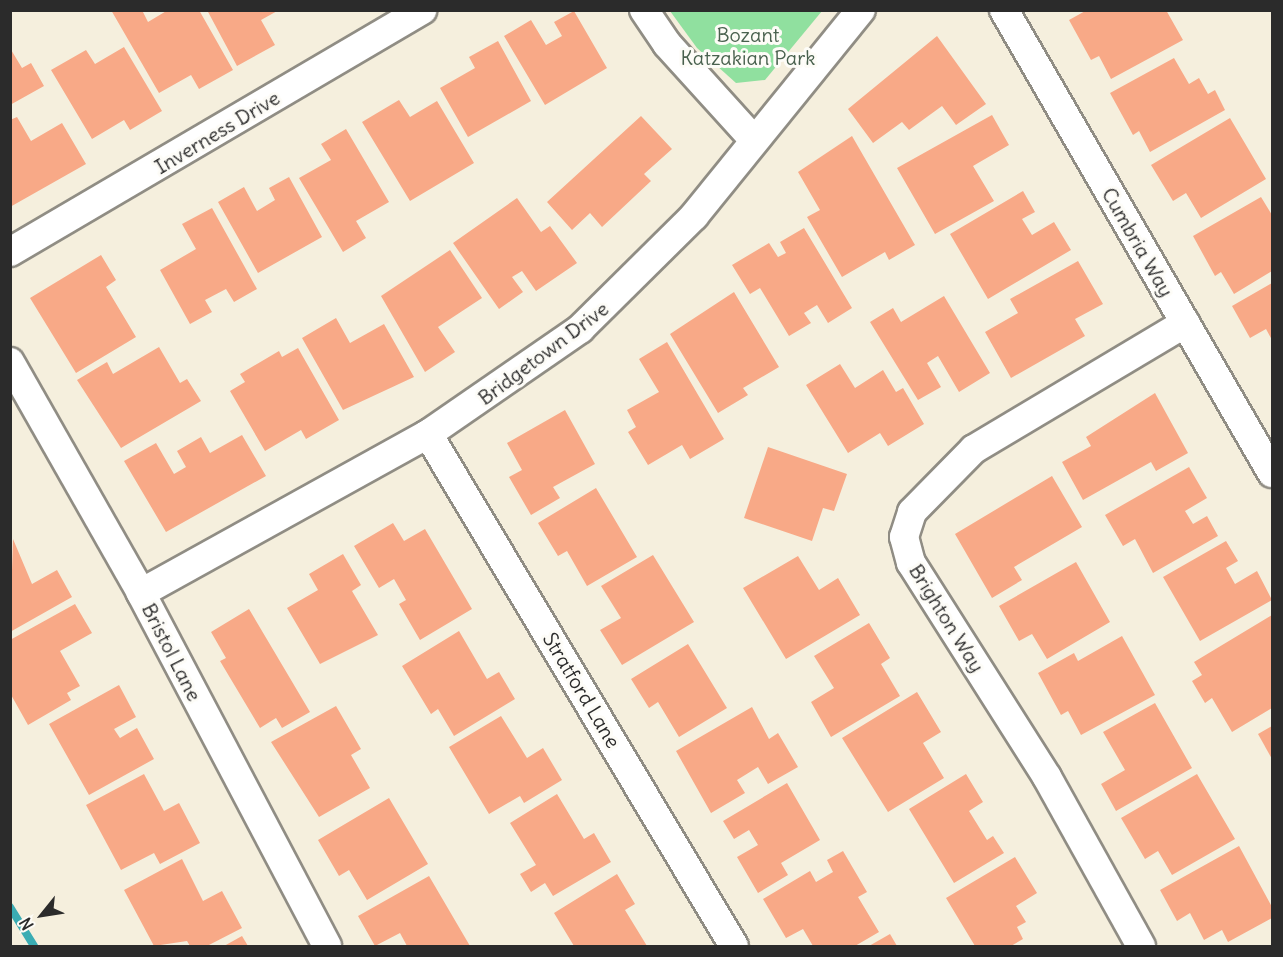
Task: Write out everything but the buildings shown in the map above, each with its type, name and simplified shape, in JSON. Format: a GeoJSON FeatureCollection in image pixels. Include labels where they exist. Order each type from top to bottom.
{"type":"FeatureCollection","features":[{"type":"Feature","properties":{"kind":"street","name":"Inverness Drive"},"geometry":{"type":"LineString","coordinates":[[10,252],[422,10]]}},
{"type":"Feature","properties":{"kind":"street"},"geometry":{"type":"LineString","coordinates":[[644,10],[667,44],[754,141]]}},
{"type":"Feature","properties":{"kind":"street","name":"Bridgetown Drive"},"geometry":{"type":"LineString","coordinates":[[141,593],[428,434],[580,329],[624,291],[754,141],[861,10]]}},
{"type":"Feature","properties":{"kind":"street","name":"Cumbria Way"},"geometry":{"type":"LineString","coordinates":[[1004,10],[1272,473]]}},
{"type":"Feature","properties":{"kind":"street","name":"Brighton Way"},"geometry":{"type":"LineString","coordinates":[[1141,946],[1047,777],[911,563],[904,537],[912,512],[974,449],[1185,322]]}},
{"type":"Feature","properties":{"kind":"street","name":"Bristol Lane"},"geometry":{"type":"LineString","coordinates":[[10,362],[141,593],[327,946]]}},
{"type":"Feature","properties":{"kind":"street","name":"Stratford Lane"},"geometry":{"type":"LineString","coordinates":[[428,434],[734,946]]}},
{"type":"Feature","properties":{"kind":"green space","name":"Bozant Katzakian Park"},"geometry":{"type":"Polygon","coordinates":[[[670,11],[822,11],[765,80],[736,83],[697,48],[670,11]]]}},
{"type":"Feature","properties":{"kind":"waterway"},"geometry":{"type":"LineString","coordinates":[[10,907],[34,946]]}}]}
